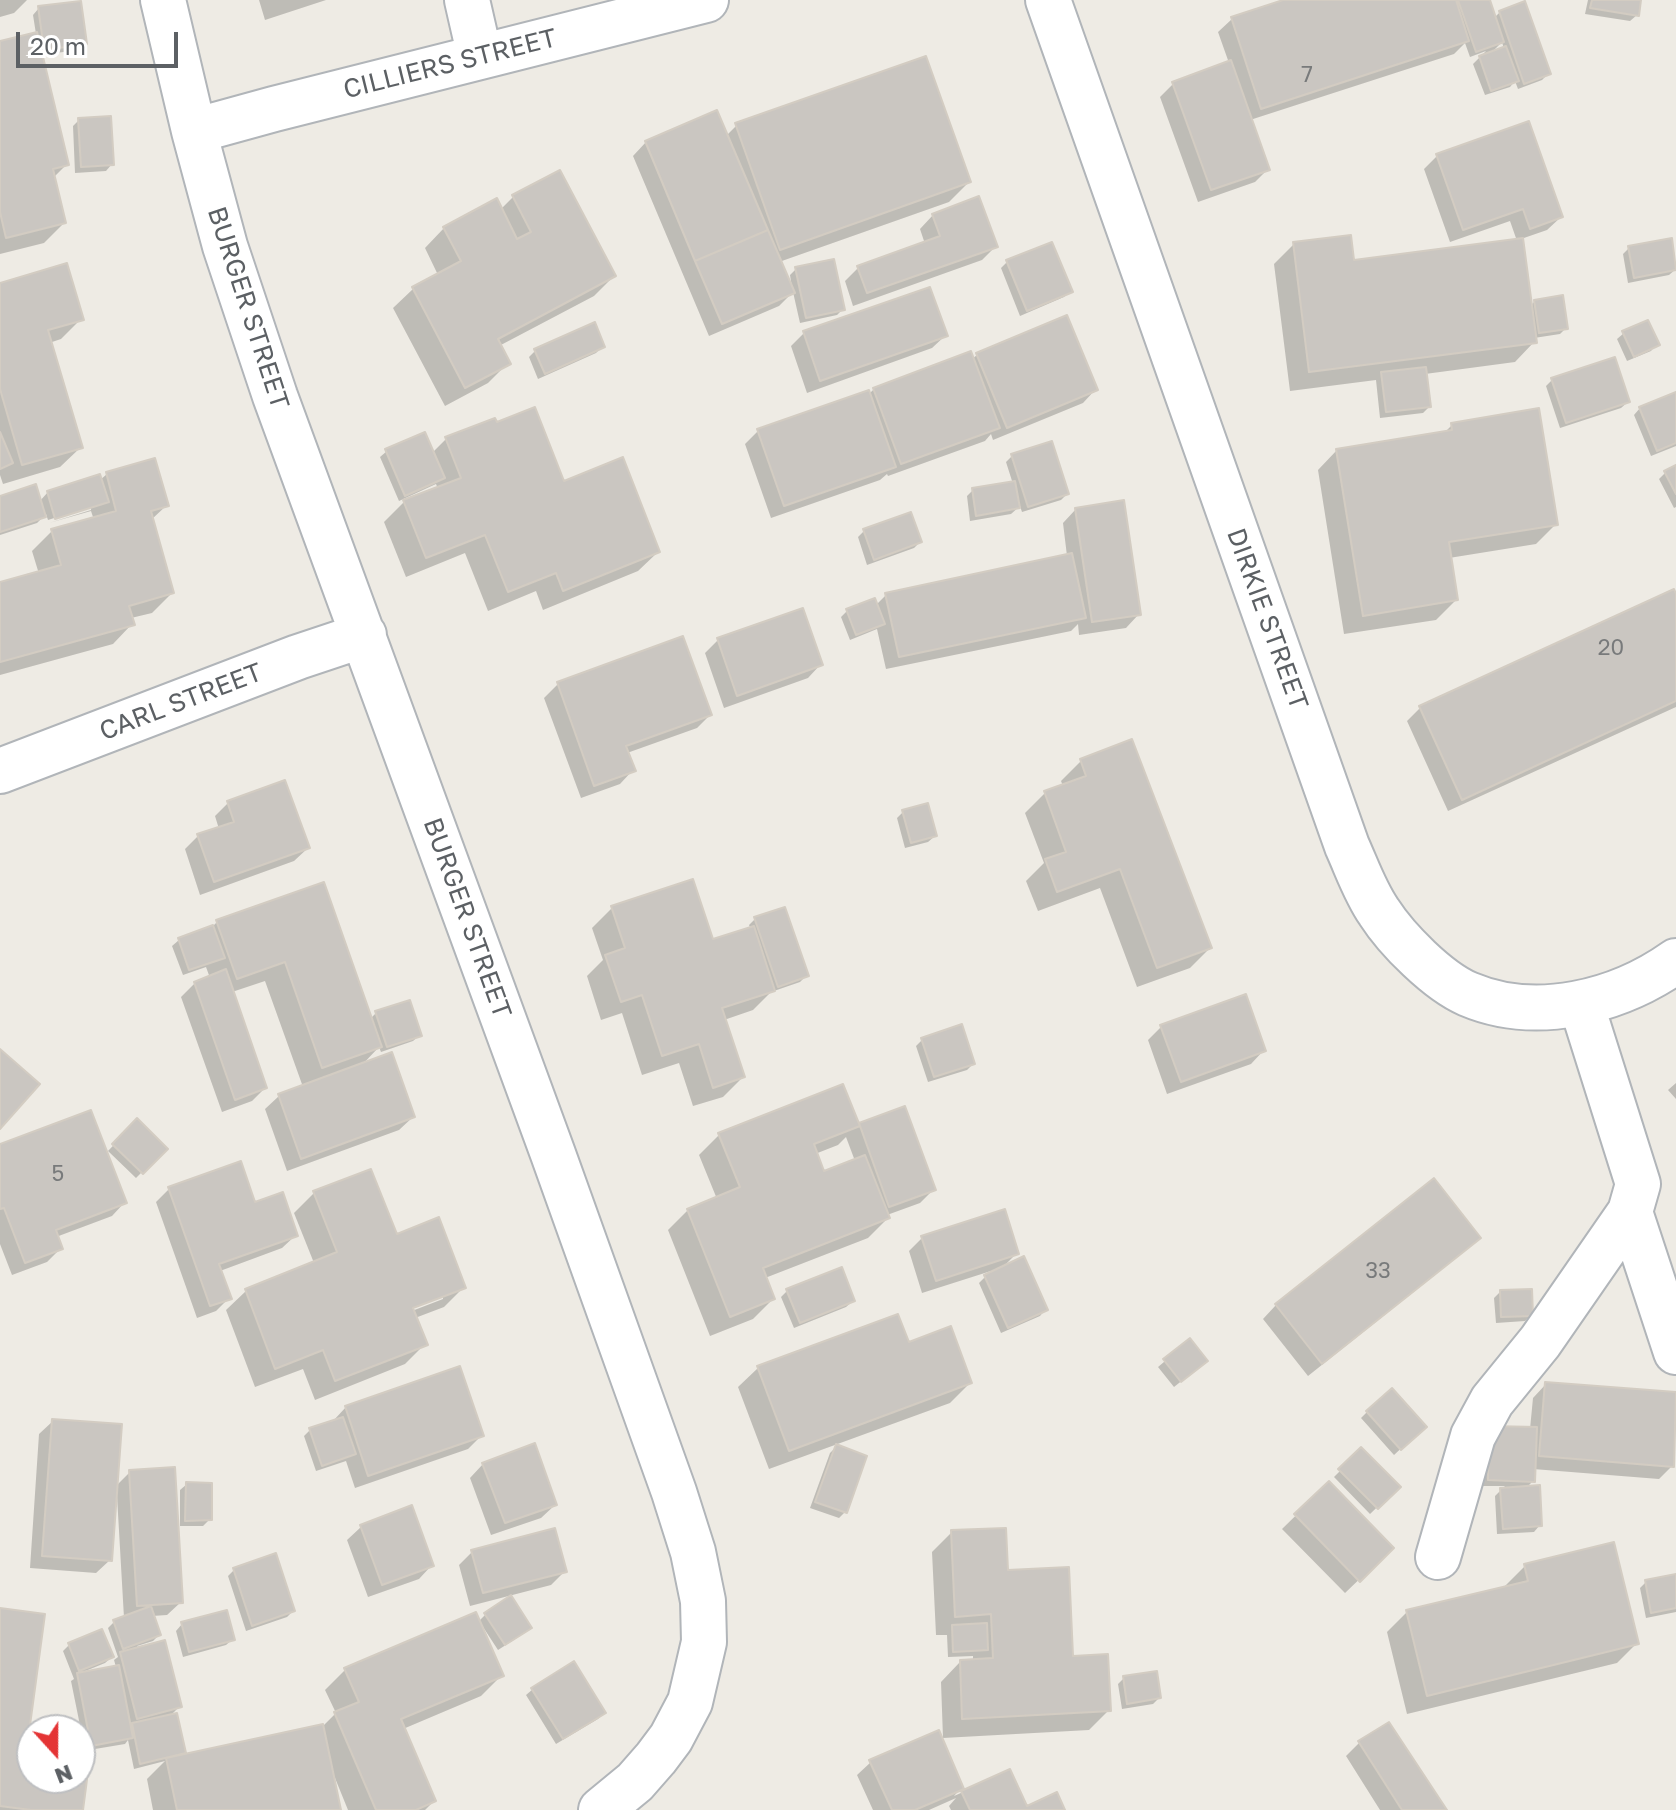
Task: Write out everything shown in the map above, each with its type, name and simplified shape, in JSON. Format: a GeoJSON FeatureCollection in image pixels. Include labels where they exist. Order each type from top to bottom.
{"type":"FeatureCollection","features":[{"type":"Feature","properties":{"kind":"street","name":"BURGER STREET"},"geometry":{"type":"LineString","coordinates":[[163,0],[194,131],[230,261],[275,396],[553,1154],[693,1552],[703,1601],[704,1642],[690,1702],[671,1738],[656,1758],[635,1782],[601,1810]]}},
{"type":"Feature","properties":{"kind":"street"},"geometry":{"type":"LineString","coordinates":[[467,0],[480,57]]}},
{"type":"Feature","properties":{"kind":"street","name":"CILLIERS STREET"},"geometry":{"type":"LineString","coordinates":[[194,131],[706,0]]}},
{"type":"Feature","properties":{"kind":"street","name":"DIRKIE STREET"},"geometry":{"type":"LineString","coordinates":[[1048,0],[1347,846],[1378,911],[1399,939],[1437,974],[1467,993],[1504,1005],[1556,1008],[1581,1003],[1625,989],[1676,961]]}},
{"type":"Feature","properties":{"kind":"street","name":"CARL STREET"},"geometry":{"type":"LineString","coordinates":[[0,771],[298,657],[364,635]]}},
{"type":"Feature","properties":{"kind":"street"},"geometry":{"type":"LineString","coordinates":[[1438,1557],[1473,1436],[1492,1401],[1540,1342],[1630,1212],[1638,1184],[1581,1003]]}},
{"type":"Feature","properties":{"kind":"street"},"geometry":{"type":"LineString","coordinates":[[1630,1212],[1676,1352]]}},
{"type":"Feature","properties":{"kind":"building"},"geometry":{"type":"Polygon","coordinates":[[[1283,0],[1456,0],[1469,41],[1261,109],[1231,17],[1283,0]]]}},
{"type":"Feature","properties":{"kind":"building"},"geometry":{"type":"Polygon","coordinates":[[[1458,0],[1490,0],[1504,42],[1476,52],[1458,0]]]}},
{"type":"Feature","properties":{"kind":"building"},"geometry":{"type":"Polygon","coordinates":[[[1592,0],[1641,0],[1639,16],[1590,8],[1592,0]]]}},
{"type":"Feature","properties":{"kind":"building"},"geometry":{"type":"Polygon","coordinates":[[[81,1],[87,44],[44,50],[38,6],[81,1]]]}},
{"type":"Feature","properties":{"kind":"building"},"geometry":{"type":"Polygon","coordinates":[[[1525,1],[1551,74],[1524,84],[1499,11],[1525,1]]]}},
{"type":"Feature","properties":{"kind":"building"},"geometry":{"type":"Polygon","coordinates":[[[37,32],[69,165],[53,169],[66,223],[6,238],[0,212],[0,41],[37,32]]]}},
{"type":"Feature","properties":{"kind":"building"},"geometry":{"type":"Polygon","coordinates":[[[1506,46],[1519,81],[1491,91],[1479,56],[1506,46]]]}},
{"type":"Feature","properties":{"kind":"building"},"geometry":{"type":"Polygon","coordinates":[[[926,56],[971,182],[780,250],[735,123],[926,56]]]}},
{"type":"Feature","properties":{"kind":"building"},"geometry":{"type":"Polygon","coordinates":[[[1231,60],[1270,170],[1211,190],[1172,82],[1231,60]]]}},
{"type":"Feature","properties":{"kind":"building"},"geometry":{"type":"Polygon","coordinates":[[[717,110],[768,230],[695,261],[645,141],[717,110]]]}},
{"type":"Feature","properties":{"kind":"building"},"geometry":{"type":"Polygon","coordinates":[[[111,116],[114,165],[81,167],[78,118],[111,116]]]}},
{"type":"Feature","properties":{"kind":"building"},"geometry":{"type":"Polygon","coordinates":[[[1529,121],[1563,217],[1530,229],[1523,209],[1463,230],[1436,154],[1529,121]]]}},
{"type":"Feature","properties":{"kind":"building"},"geometry":{"type":"Polygon","coordinates":[[[560,170],[616,276],[498,339],[511,364],[465,388],[412,287],[461,261],[443,227],[497,198],[517,239],[531,232],[512,195],[560,170]]]}},
{"type":"Feature","properties":{"kind":"building"},"geometry":{"type":"Polygon","coordinates":[[[979,196],[998,247],[867,293],[857,266],[940,236],[932,214],[979,196]]]}},
{"type":"Feature","properties":{"kind":"building"},"geometry":{"type":"Polygon","coordinates":[[[768,230],[795,293],[722,324],[695,261],[768,230]]]}},
{"type":"Feature","properties":{"kind":"building"},"geometry":{"type":"Polygon","coordinates":[[[1351,235],[1354,260],[1523,238],[1537,343],[1309,372],[1293,242],[1351,235]]]}},
{"type":"Feature","properties":{"kind":"building"},"geometry":{"type":"Polygon","coordinates":[[[1672,238],[1676,270],[1634,278],[1628,246],[1672,238]]]}},
{"type":"Feature","properties":{"kind":"building"},"geometry":{"type":"Polygon","coordinates":[[[1052,242],[1073,292],[1027,311],[1006,260],[1052,242]]]}},
{"type":"Feature","properties":{"kind":"building"},"geometry":{"type":"Polygon","coordinates":[[[834,259],[845,310],[806,318],[795,267],[834,259]]]}},
{"type":"Feature","properties":{"kind":"building"},"geometry":{"type":"Polygon","coordinates":[[[67,263],[84,320],[48,330],[83,448],[22,465],[0,389],[0,283],[67,263]]]}},
{"type":"Feature","properties":{"kind":"building"},"geometry":{"type":"Polygon","coordinates":[[[930,287],[948,336],[820,381],[803,331],[930,287]]]}},
{"type":"Feature","properties":{"kind":"building"},"geometry":{"type":"Polygon","coordinates":[[[1563,295],[1568,329],[1539,333],[1534,300],[1563,295]]]}},
{"type":"Feature","properties":{"kind":"building"},"geometry":{"type":"Polygon","coordinates":[[[1067,315],[1098,390],[1007,428],[976,353],[1067,315]]]}},
{"type":"Feature","properties":{"kind":"building"},"geometry":{"type":"Polygon","coordinates":[[[1648,320],[1660,345],[1634,357],[1622,331],[1648,320]]]}},
{"type":"Feature","properties":{"kind":"building"},"geometry":{"type":"Polygon","coordinates":[[[595,322],[605,347],[545,374],[534,349],[595,322]]]}},
{"type":"Feature","properties":{"kind":"building"},"geometry":{"type":"Polygon","coordinates":[[[971,351],[1000,428],[901,464],[873,388],[971,351]]]}},
{"type":"Feature","properties":{"kind":"building"},"geometry":{"type":"Polygon","coordinates":[[[1615,357],[1630,402],[1566,423],[1551,378],[1615,357]]]}},
{"type":"Feature","properties":{"kind":"building"},"geometry":{"type":"Polygon","coordinates":[[[1426,367],[1431,407],[1386,412],[1381,372],[1426,367]]]}},
{"type":"Feature","properties":{"kind":"building"},"geometry":{"type":"Polygon","coordinates":[[[869,390],[896,467],[784,506],[757,429],[869,390]]]}},
{"type":"Feature","properties":{"kind":"building"},"geometry":{"type":"Polygon","coordinates":[[[1676,392],[1676,443],[1657,451],[1639,407],[1676,392]]]}},
{"type":"Feature","properties":{"kind":"building"},"geometry":{"type":"Polygon","coordinates":[[[535,407],[564,481],[623,457],[660,552],[563,591],[556,573],[508,592],[485,535],[426,558],[403,500],[461,478],[445,437],[535,407]]]}},
{"type":"Feature","properties":{"kind":"building"},"geometry":{"type":"Polygon","coordinates":[[[1539,408],[1558,525],[1449,542],[1458,600],[1363,616],[1336,449],[1452,430],[1451,423],[1539,408]]]}},
{"type":"Feature","properties":{"kind":"building"},"geometry":{"type":"Polygon","coordinates":[[[0,432],[13,463],[0,469],[0,432]]]}},
{"type":"Feature","properties":{"kind":"building"},"geometry":{"type":"Polygon","coordinates":[[[425,432],[445,478],[405,496],[385,449],[425,432]]]}},
{"type":"Feature","properties":{"kind":"building"},"geometry":{"type":"Polygon","coordinates":[[[1052,441],[1069,494],[1028,507],[1011,454],[1052,441]]]}},
{"type":"Feature","properties":{"kind":"building"},"geometry":{"type":"Polygon","coordinates":[[[155,458],[169,506],[151,511],[174,593],[129,606],[135,625],[0,662],[0,582],[61,565],[51,529],[116,511],[106,472],[155,458]]]}},
{"type":"Feature","properties":{"kind":"building"},"geometry":{"type":"Polygon","coordinates":[[[1676,465],[1676,494],[1664,471],[1676,465]]]}},
{"type":"Feature","properties":{"kind":"building"},"geometry":{"type":"Polygon","coordinates":[[[100,474],[109,502],[55,519],[47,491],[100,474]]]}},
{"type":"Feature","properties":{"kind":"building"},"geometry":{"type":"Polygon","coordinates":[[[1015,481],[1020,508],[976,516],[972,488],[1015,481]]]}},
{"type":"Feature","properties":{"kind":"building"},"geometry":{"type":"Polygon","coordinates":[[[36,484],[46,517],[0,532],[0,496],[36,484]]]}},
{"type":"Feature","properties":{"kind":"building"},"geometry":{"type":"Polygon","coordinates":[[[1124,500],[1141,615],[1092,622],[1075,508],[1124,500]]]}},
{"type":"Feature","properties":{"kind":"building"},"geometry":{"type":"Polygon","coordinates":[[[911,512],[922,542],[874,560],[863,529],[911,512]]]}},
{"type":"Feature","properties":{"kind":"building"},"geometry":{"type":"Polygon","coordinates":[[[1072,553],[1086,618],[899,657],[885,593],[1072,553]]]}},
{"type":"Feature","properties":{"kind":"building"},"geometry":{"type":"Polygon","coordinates":[[[1674,589],[1676,701],[1462,800],[1419,706],[1674,589]]]}},
{"type":"Feature","properties":{"kind":"building"},"geometry":{"type":"Polygon","coordinates":[[[875,598],[885,624],[856,635],[846,609],[875,598]]]}},
{"type":"Feature","properties":{"kind":"building"},"geometry":{"type":"Polygon","coordinates":[[[803,608],[823,665],[737,696],[717,638],[803,608]]]}},
{"type":"Feature","properties":{"kind":"building"},"geometry":{"type":"Polygon","coordinates":[[[683,636],[712,715],[626,746],[636,771],[594,786],[557,682],[683,636]]]}},
{"type":"Feature","properties":{"kind":"building"},"geometry":{"type":"Polygon","coordinates":[[[1132,739],[1212,948],[1157,968],[1120,869],[1057,892],[1045,859],[1066,852],[1044,791],[1086,776],[1080,759],[1132,739]]]}},
{"type":"Feature","properties":{"kind":"building"},"geometry":{"type":"Polygon","coordinates":[[[285,780],[310,848],[214,882],[197,834],[234,822],[227,801],[285,780]]]}},
{"type":"Feature","properties":{"kind":"building"},"geometry":{"type":"Polygon","coordinates":[[[928,803],[937,836],[911,843],[902,810],[928,803]]]}},
{"type":"Feature","properties":{"kind":"building"},"geometry":{"type":"Polygon","coordinates":[[[693,879],[713,939],[754,926],[775,991],[722,1008],[745,1077],[713,1088],[699,1044],[662,1056],[642,995],[621,1002],[605,955],[625,948],[611,906],[693,879]]]}},
{"type":"Feature","properties":{"kind":"building"},"geometry":{"type":"Polygon","coordinates":[[[324,882],[382,1047],[322,1068],[285,962],[237,979],[216,920],[324,882]]]}},
{"type":"Feature","properties":{"kind":"building"},"geometry":{"type":"Polygon","coordinates":[[[785,907],[809,976],[778,987],[754,917],[785,907]]]}},
{"type":"Feature","properties":{"kind":"building"},"geometry":{"type":"Polygon","coordinates":[[[213,925],[225,958],[189,970],[178,938],[213,925]]]}},
{"type":"Feature","properties":{"kind":"building"},"geometry":{"type":"Polygon","coordinates":[[[226,969],[267,1088],[235,1100],[194,982],[226,969]]]}},
{"type":"Feature","properties":{"kind":"building"},"geometry":{"type":"Polygon","coordinates":[[[1246,994],[1266,1051],[1181,1082],[1160,1025],[1246,994]]]}},
{"type":"Feature","properties":{"kind":"building"},"geometry":{"type":"Polygon","coordinates":[[[410,1000],[422,1036],[387,1047],[375,1011],[410,1000]]]}},
{"type":"Feature","properties":{"kind":"building"},"geometry":{"type":"Polygon","coordinates":[[[962,1024],[975,1064],[934,1077],[921,1038],[962,1024]]]}},
{"type":"Feature","properties":{"kind":"building"},"geometry":{"type":"Polygon","coordinates":[[[0,1049],[40,1084],[0,1129],[0,1049]]]}},
{"type":"Feature","properties":{"kind":"building"},"geometry":{"type":"Polygon","coordinates":[[[392,1052],[415,1117],[301,1159],[278,1094],[392,1052]]]}},
{"type":"Feature","properties":{"kind":"building"},"geometry":{"type":"Polygon","coordinates":[[[843,1084],[860,1126],[814,1144],[824,1171],[865,1155],[890,1218],[763,1268],[775,1299],[730,1317],[687,1209],[740,1187],[718,1133],[843,1084]]]}},
{"type":"Feature","properties":{"kind":"building"},"geometry":{"type":"Polygon","coordinates":[[[905,1106],[936,1190],[889,1207],[859,1123],[905,1106]]]}},
{"type":"Feature","properties":{"kind":"building"},"geometry":{"type":"Polygon","coordinates":[[[91,1110],[127,1203],[56,1230],[63,1249],[25,1263],[4,1208],[0,1209],[0,1144],[91,1110]]]}},
{"type":"Feature","properties":{"kind":"building"},"geometry":{"type":"Polygon","coordinates":[[[137,1118],[168,1149],[143,1174],[112,1144],[137,1118]]]}},
{"type":"Feature","properties":{"kind":"building"},"geometry":{"type":"Polygon","coordinates":[[[241,1161],[255,1202],[283,1192],[298,1236],[219,1264],[232,1299],[210,1306],[168,1187],[241,1161]]]}},
{"type":"Feature","properties":{"kind":"building"},"geometry":{"type":"Polygon","coordinates":[[[371,1169],[397,1234],[439,1217],[466,1288],[413,1308],[428,1345],[335,1381],[323,1350],[275,1369],[245,1289],[337,1252],[313,1191],[371,1169]]]}},
{"type":"Feature","properties":{"kind":"building"},"geometry":{"type":"Polygon","coordinates":[[[1434,1178],[1481,1238],[1322,1364],[1275,1304],[1434,1178]]]}},
{"type":"Feature","properties":{"kind":"building"},"geometry":{"type":"Polygon","coordinates":[[[1005,1209],[1019,1254],[936,1281],[921,1236],[1005,1209]]]}},
{"type":"Feature","properties":{"kind":"building"},"geometry":{"type":"Polygon","coordinates":[[[1024,1256],[1048,1310],[1008,1328],[984,1275],[1024,1256]]]}},
{"type":"Feature","properties":{"kind":"building"},"geometry":{"type":"Polygon","coordinates":[[[842,1267],[855,1301],[800,1323],[786,1289],[842,1267]]]}},
{"type":"Feature","properties":{"kind":"building"},"geometry":{"type":"Polygon","coordinates":[[[1532,1289],[1533,1316],[1501,1317],[1500,1290],[1532,1289]]]}},
{"type":"Feature","properties":{"kind":"building"},"geometry":{"type":"Polygon","coordinates":[[[898,1314],[909,1342],[951,1326],[972,1383],[789,1451],[757,1366],[898,1314]]]}},
{"type":"Feature","properties":{"kind":"building"},"geometry":{"type":"Polygon","coordinates":[[[1190,1338],[1208,1361],[1181,1382],[1163,1359],[1190,1338]]]}},
{"type":"Feature","properties":{"kind":"building"},"geometry":{"type":"Polygon","coordinates":[[[460,1366],[484,1436],[368,1476],[345,1406],[460,1366]]]}},
{"type":"Feature","properties":{"kind":"building"},"geometry":{"type":"Polygon","coordinates":[[[1545,1382],[1676,1392],[1674,1467],[1539,1456],[1545,1382]]]}},
{"type":"Feature","properties":{"kind":"building"},"geometry":{"type":"Polygon","coordinates":[[[1392,1388],[1427,1427],[1401,1450],[1366,1411],[1392,1388]]]}},
{"type":"Feature","properties":{"kind":"building"},"geometry":{"type":"Polygon","coordinates":[[[343,1417],[356,1454],[322,1466],[309,1428],[343,1417]]]}},
{"type":"Feature","properties":{"kind":"building"},"geometry":{"type":"Polygon","coordinates":[[[52,1419],[122,1424],[112,1561],[42,1556],[52,1419]]]}},
{"type":"Feature","properties":{"kind":"building"},"geometry":{"type":"Polygon","coordinates":[[[1489,1426],[1537,1427],[1535,1482],[1488,1480],[1489,1426]]]}},
{"type":"Feature","properties":{"kind":"building"},"geometry":{"type":"Polygon","coordinates":[[[535,1443],[557,1505],[505,1523],[482,1463],[535,1443]]]}},
{"type":"Feature","properties":{"kind":"building"},"geometry":{"type":"Polygon","coordinates":[[[836,1444],[867,1456],[847,1513],[815,1502],[836,1444]]]}},
{"type":"Feature","properties":{"kind":"building"},"geometry":{"type":"Polygon","coordinates":[[[1361,1447],[1401,1487],[1378,1509],[1338,1469],[1361,1447]]]}},
{"type":"Feature","properties":{"kind":"building"},"geometry":{"type":"Polygon","coordinates":[[[175,1467],[183,1603],[137,1606],[129,1470],[175,1467]]]}},
{"type":"Feature","properties":{"kind":"building"},"geometry":{"type":"Polygon","coordinates":[[[1329,1481],[1394,1548],[1360,1582],[1294,1514],[1329,1481]]]}},
{"type":"Feature","properties":{"kind":"building"},"geometry":{"type":"Polygon","coordinates":[[[186,1482],[212,1483],[212,1520],[185,1521],[186,1482]]]}},
{"type":"Feature","properties":{"kind":"building"},"geometry":{"type":"Polygon","coordinates":[[[1540,1485],[1542,1526],[1503,1529],[1500,1488],[1540,1485]]]}},
{"type":"Feature","properties":{"kind":"building"},"geometry":{"type":"Polygon","coordinates":[[[412,1505],[434,1566],[382,1585],[360,1525],[412,1505]]]}},
{"type":"Feature","properties":{"kind":"building"},"geometry":{"type":"Polygon","coordinates":[[[555,1528],[567,1572],[483,1593],[471,1550],[555,1528]]]}},
{"type":"Feature","properties":{"kind":"building"},"geometry":{"type":"Polygon","coordinates":[[[1006,1528],[1008,1570],[1069,1567],[1073,1656],[1108,1654],[1111,1711],[962,1719],[960,1660],[993,1658],[991,1614],[955,1617],[951,1530],[1006,1528]]]}},
{"type":"Feature","properties":{"kind":"building"},"geometry":{"type":"Polygon","coordinates":[[[1614,1542],[1639,1644],[1427,1696],[1406,1610],[1528,1581],[1524,1564],[1614,1542]]]}},
{"type":"Feature","properties":{"kind":"building"},"geometry":{"type":"Polygon","coordinates":[[[276,1553],[295,1611],[252,1626],[233,1568],[276,1553]]]}},
{"type":"Feature","properties":{"kind":"building"},"geometry":{"type":"Polygon","coordinates":[[[1676,1574],[1676,1608],[1651,1613],[1645,1580],[1676,1574]]]}},
{"type":"Feature","properties":{"kind":"building"},"geometry":{"type":"Polygon","coordinates":[[[511,1595],[532,1628],[505,1645],[484,1613],[511,1595]]]}},
{"type":"Feature","properties":{"kind":"building"},"geometry":{"type":"Polygon","coordinates":[[[151,1606],[161,1635],[123,1649],[113,1620],[151,1606]]]}},
{"type":"Feature","properties":{"kind":"building"},"geometry":{"type":"Polygon","coordinates":[[[0,1608],[45,1614],[32,1714],[16,1714],[16,1794],[85,1794],[83,1810],[31,1810],[0,1806],[0,1608]]]}},
{"type":"Feature","properties":{"kind":"building"},"geometry":{"type":"Polygon","coordinates":[[[227,1610],[235,1640],[189,1652],[181,1622],[227,1610]]]}},
{"type":"Feature","properties":{"kind":"building"},"geometry":{"type":"Polygon","coordinates":[[[476,1612],[504,1676],[401,1719],[436,1801],[416,1810],[376,1810],[334,1712],[359,1702],[344,1668],[476,1612]]]}},
{"type":"Feature","properties":{"kind":"building"},"geometry":{"type":"Polygon","coordinates":[[[987,1623],[988,1650],[953,1652],[952,1625],[987,1623]]]}},
{"type":"Feature","properties":{"kind":"building"},"geometry":{"type":"Polygon","coordinates":[[[102,1629],[114,1657],[79,1671],[68,1643],[102,1629]]]}},
{"type":"Feature","properties":{"kind":"building"},"geometry":{"type":"Polygon","coordinates":[[[165,1640],[182,1707],[137,1719],[120,1652],[165,1640]]]}},
{"type":"Feature","properties":{"kind":"building"},"geometry":{"type":"Polygon","coordinates":[[[574,1661],[606,1713],[563,1739],[531,1688],[574,1661]]]}},
{"type":"Feature","properties":{"kind":"building"},"geometry":{"type":"Polygon","coordinates":[[[119,1665],[133,1738],[96,1745],[96,1714],[85,1714],[77,1673],[119,1665]]]}},
{"type":"Feature","properties":{"kind":"building"},"geometry":{"type":"Polygon","coordinates":[[[1157,1671],[1161,1698],[1127,1704],[1123,1676],[1157,1671]]]}},
{"type":"Feature","properties":{"kind":"building"},"geometry":{"type":"Polygon","coordinates":[[[177,1713],[186,1753],[140,1764],[132,1723],[177,1713]]]}},
{"type":"Feature","properties":{"kind":"building"},"geometry":{"type":"Polygon","coordinates":[[[1389,1722],[1447,1810],[1402,1810],[1358,1741],[1389,1722]]]}},
{"type":"Feature","properties":{"kind":"building"},"geometry":{"type":"Polygon","coordinates":[[[323,1724],[341,1810],[177,1810],[166,1758],[323,1724]]]}},
{"type":"Feature","properties":{"kind":"building"},"geometry":{"type":"Polygon","coordinates":[[[939,1730],[964,1789],[915,1810],[892,1810],[869,1760],[939,1730]]]}},
{"type":"Feature","properties":{"kind":"building"},"geometry":{"type":"Polygon","coordinates":[[[1010,1769],[1027,1806],[1057,1792],[1065,1810],[970,1810],[961,1791],[1010,1769]]]}}]}
